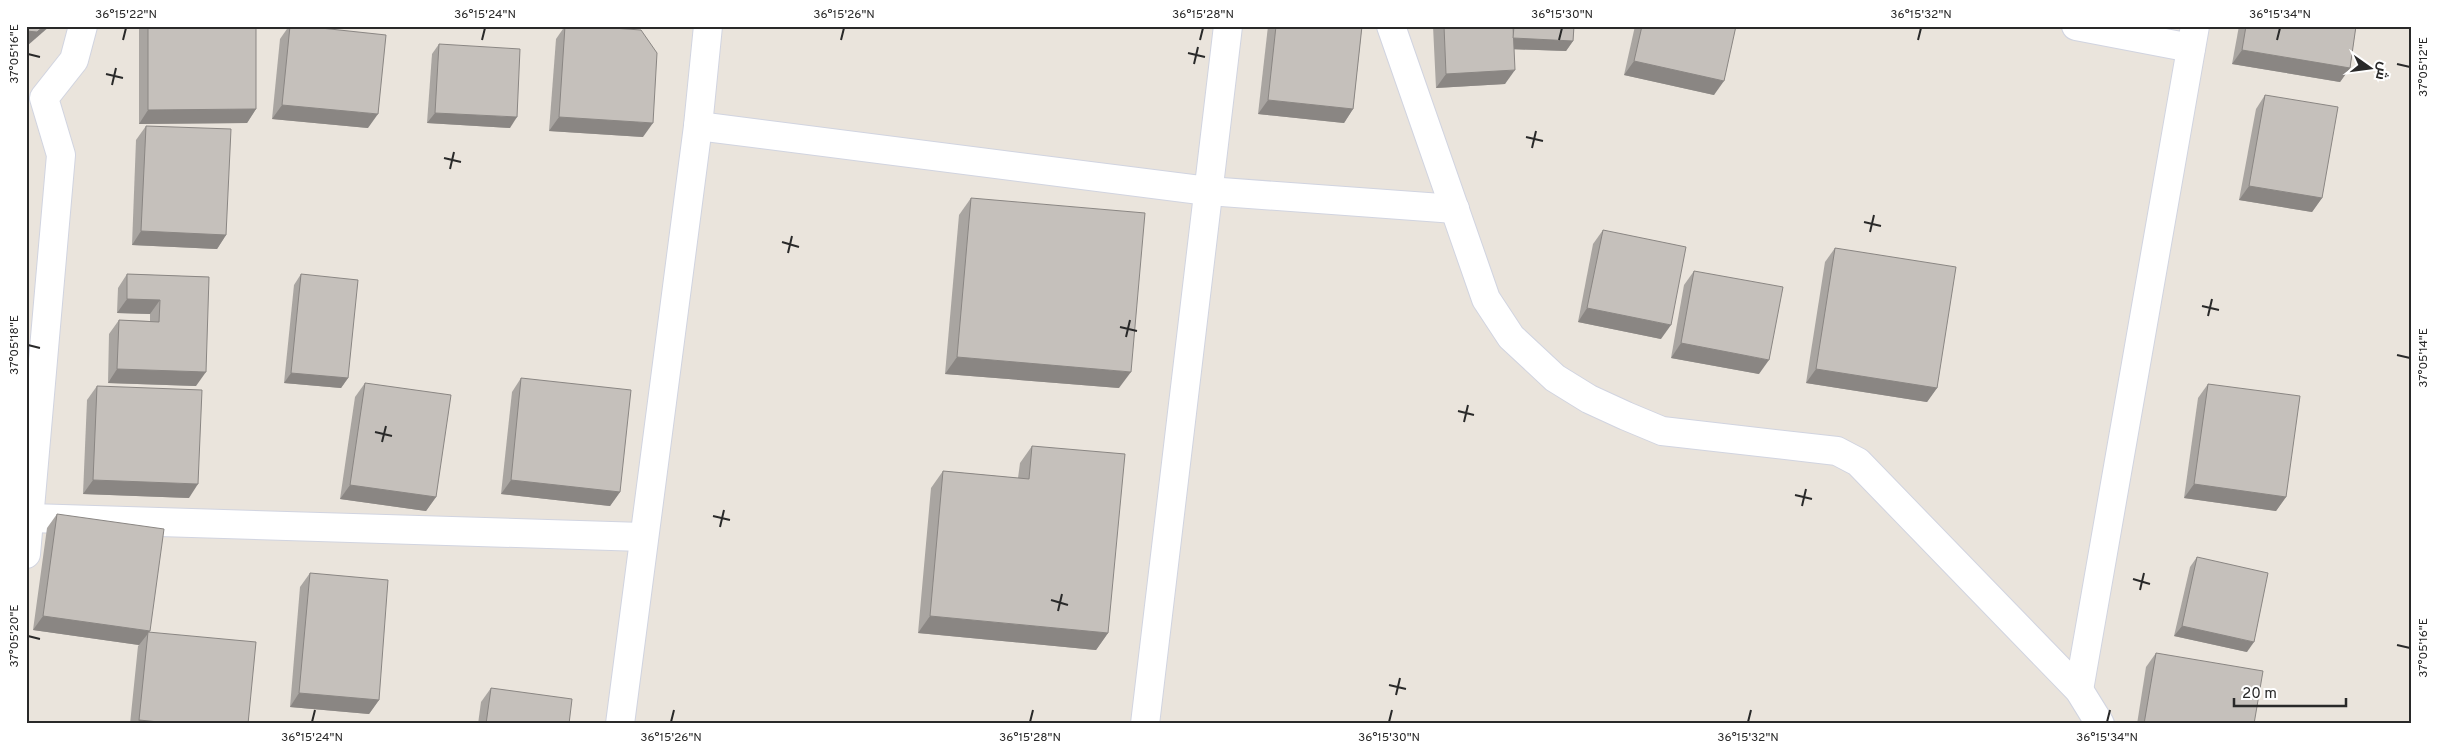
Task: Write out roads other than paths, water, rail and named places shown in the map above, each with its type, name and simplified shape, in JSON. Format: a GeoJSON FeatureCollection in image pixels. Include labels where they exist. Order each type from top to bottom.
{"type":"FeatureCollection","features":[{"type":"Feature","properties":{"kind":"street"},"geometry":{"type":"LineString","coordinates":[[26,554],[61,155],[35,101],[74,60],[83,26]]}},
{"type":"Feature","properties":{"kind":"street"},"geometry":{"type":"LineString","coordinates":[[620,724],[698,126],[708,26]]}},
{"type":"Feature","properties":{"kind":"street"},"geometry":{"type":"LineString","coordinates":[[1145,724],[1228,26]]}},
{"type":"Feature","properties":{"kind":"street"},"geometry":{"type":"LineString","coordinates":[[1391,26],[1486,299],[1511,337],[1555,378],[1589,400],[1662,431],[1837,451],[1858,462],[2079,690],[2100,724]]}},
{"type":"Feature","properties":{"kind":"street"},"geometry":{"type":"LineString","coordinates":[[2076,26],[2193,37],[2079,690]]}},
{"type":"Feature","properties":{"kind":"street"},"geometry":{"type":"LineString","coordinates":[[698,126],[1208,191],[1455,209]]}},
{"type":"Feature","properties":{"kind":"street"},"geometry":{"type":"LineString","coordinates":[[30,518],[643,537]]}}]}
